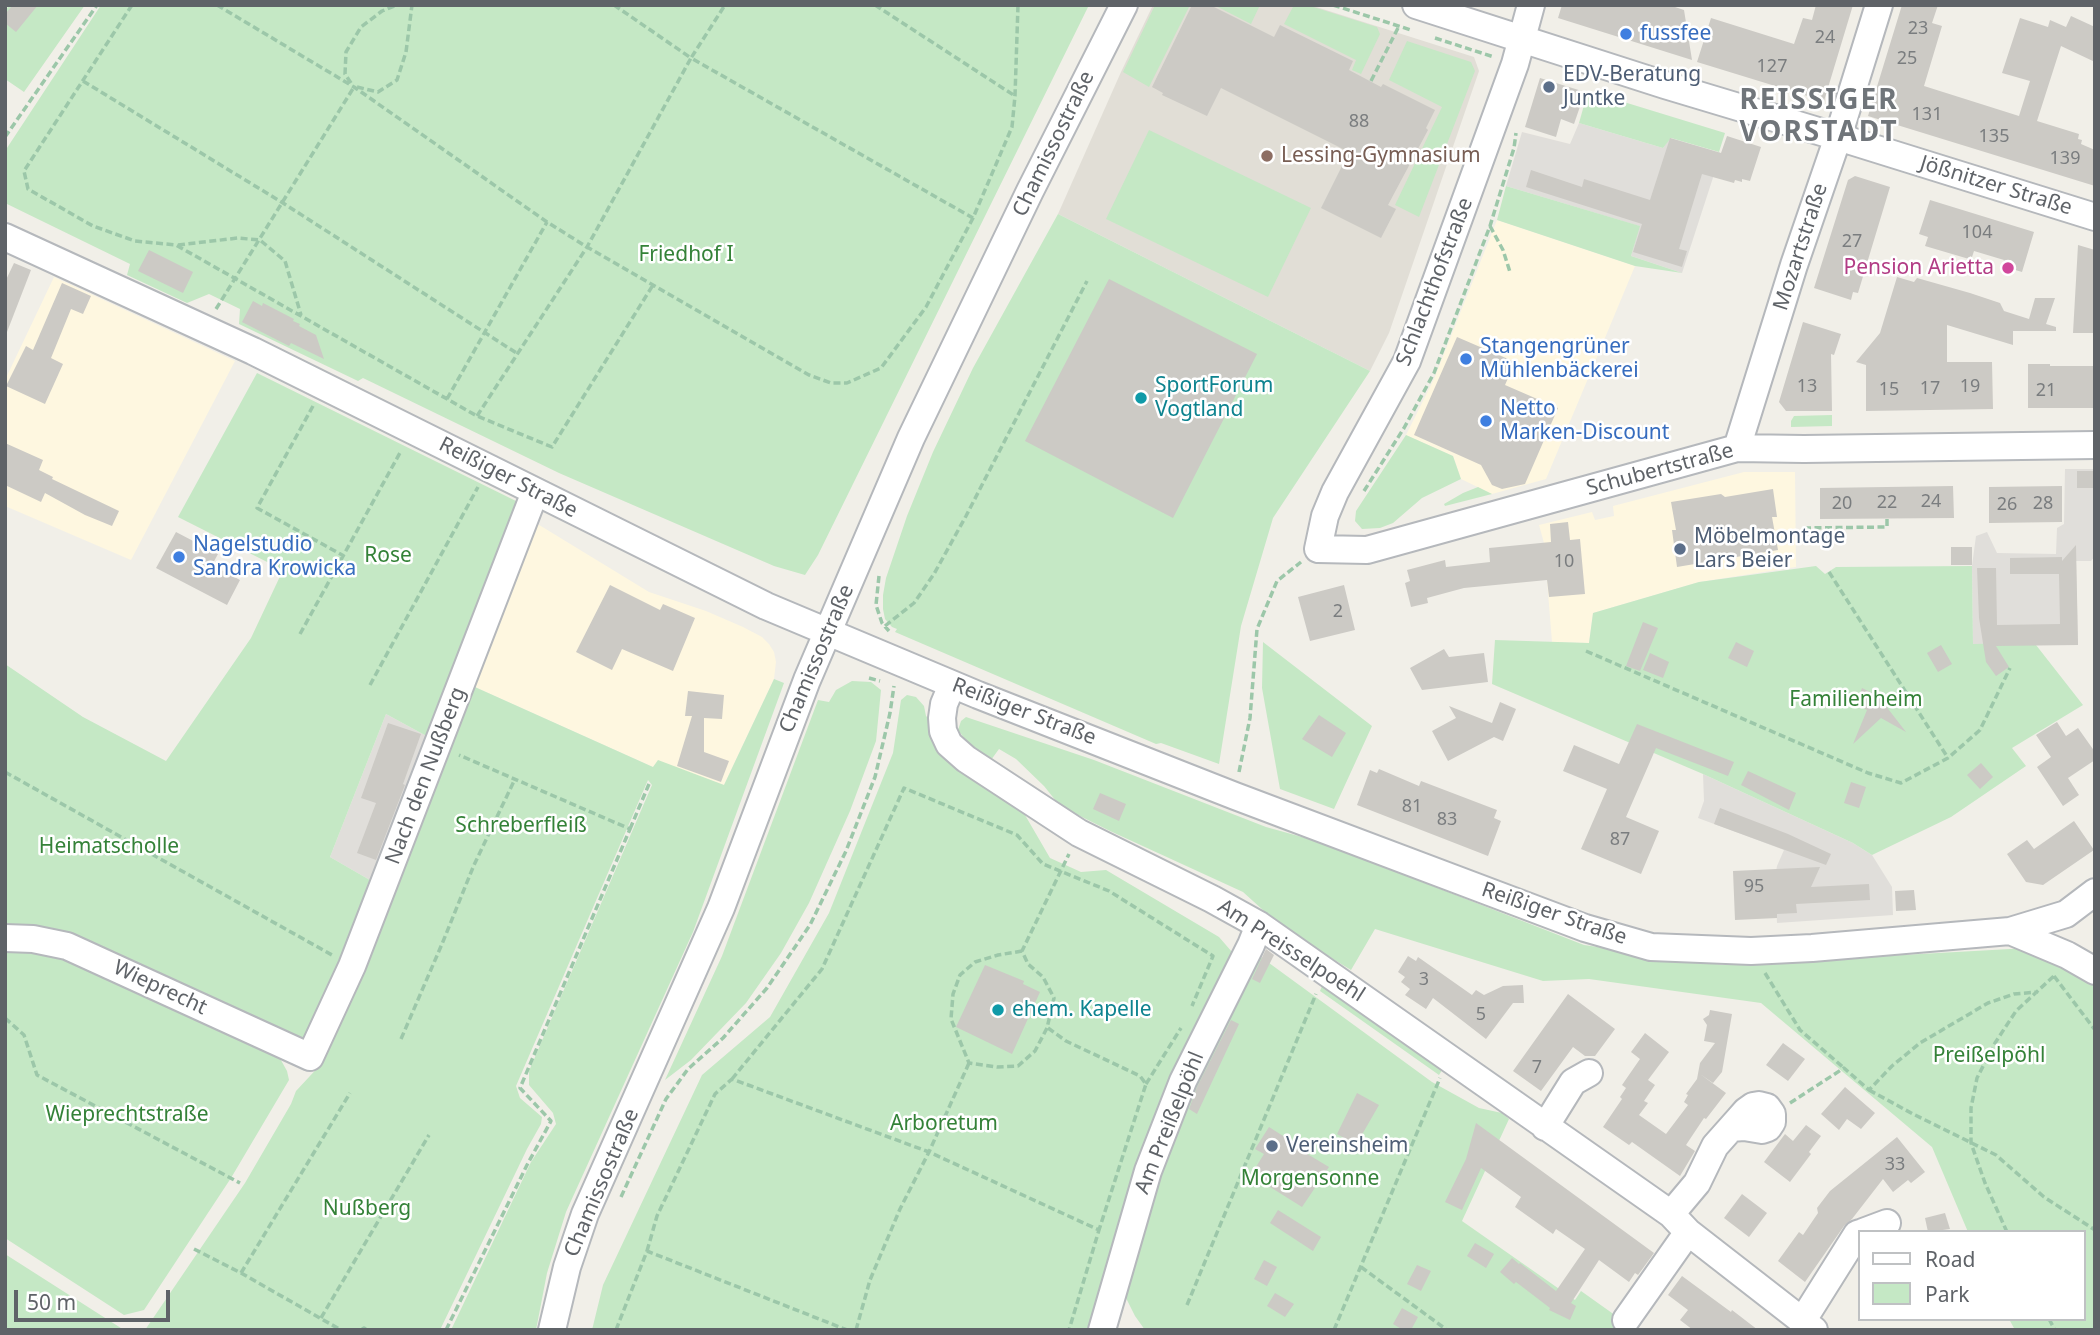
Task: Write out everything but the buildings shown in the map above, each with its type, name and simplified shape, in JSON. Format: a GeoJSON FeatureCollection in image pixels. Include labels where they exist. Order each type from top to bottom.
{"type":"FeatureCollection","features":[{"type":"Feature","properties":{"kind":"street","name":"Chamissostraße"},"geometry":{"type":"LineString","coordinates":[[552,1330],[567,1267],[585,1214],[721,908],[802,690],[911,438],[1030,191],[1124,5]]}},
{"type":"Feature","properties":{"kind":"street","name":"Schlachthofstraße"},"geometry":{"type":"LineString","coordinates":[[1318,549],[1325,516],[1335,492],[1407,360],[1515,64],[1531,5]]}},
{"type":"Feature","properties":{"kind":"street","name":"Mozartstraße"},"geometry":{"type":"LineString","coordinates":[[1737,449],[1879,5]]}},
{"type":"Feature","properties":{"kind":"street","name":"Jößnitzer Straße"},"geometry":{"type":"LineString","coordinates":[[1413,18],[1522,40],[2095,217]]}},
{"type":"Feature","properties":{"kind":"street","name":"Reißiger Straße"},"geometry":{"type":"LineString","coordinates":[[5,237],[324,386],[765,606],[952,685],[1234,796],[1585,928],[1651,947],[1751,951],[2010,931],[2066,914],[2095,892]]}},
{"type":"Feature","properties":{"kind":"street","name":"Schubertstraße"},"geometry":{"type":"LineString","coordinates":[[1318,549],[1367,550],[1737,449],[2095,445]]}},
{"type":"Feature","properties":{"kind":"street","name":"Nach den Nußberg"},"geometry":{"type":"LineString","coordinates":[[310,1057],[352,966],[535,492]]}},
{"type":"Feature","properties":{"kind":"street","name":"Am Preisselpoehl"},"geometry":{"type":"LineString","coordinates":[[952,685],[944,704],[943,731],[949,744],[966,759],[1079,833],[1259,925],[1679,1223],[1808,1325],[1858,1234]]}},
{"type":"Feature","properties":{"kind":"street","name":"Am Preißelpöhl"},"geometry":{"type":"LineString","coordinates":[[1102,1330],[1148,1171],[1183,1081],[1259,925]]}},
{"type":"Feature","properties":{"kind":"street"},"geometry":{"type":"LineString","coordinates":[[2010,931],[2061,966],[2095,971]]}},
{"type":"Feature","properties":{"kind":"street","name":"Wieprecht"},"geometry":{"type":"LineString","coordinates":[[5,938],[33,939],[67,946],[310,1057]]}},
{"type":"Feature","properties":{"kind":"street"},"geometry":{"type":"LineString","coordinates":[[1545,1127],[1573,1082],[1589,1073]]}},
{"type":"Feature","properties":{"kind":"street"},"geometry":{"type":"LineString","coordinates":[[1626,1320],[1679,1223],[1714,1146],[1731,1128],[1768,1128],[1772,1122],[1772,1114]]}},
{"type":"Feature","properties":{"kind":"path"},"geometry":{"type":"LineString","coordinates":[[5,137],[97,5]]}},
{"type":"Feature","properties":{"kind":"path"},"geometry":{"type":"LineString","coordinates":[[132,5],[23,171],[28,189],[93,226],[135,241],[176,245],[238,238],[260,240],[285,261],[301,316]]}},
{"type":"Feature","properties":{"kind":"path"},"geometry":{"type":"LineString","coordinates":[[217,5],[354,87],[587,247],[809,375],[831,383],[848,383],[881,368],[926,307],[973,218],[1012,127],[1016,96],[1018,5]]}},
{"type":"Feature","properties":{"kind":"path"},"geometry":{"type":"LineString","coordinates":[[397,5],[382,11],[361,27],[346,52],[345,74],[354,87],[377,92],[397,80],[406,52],[412,5]]}},
{"type":"Feature","properties":{"kind":"path"},"geometry":{"type":"LineString","coordinates":[[614,5],[691,58],[973,218]]}},
{"type":"Feature","properties":{"kind":"path"},"geometry":{"type":"LineString","coordinates":[[477,416],[587,247],[691,58],[725,5]]}},
{"type":"Feature","properties":{"kind":"path"},"geometry":{"type":"LineString","coordinates":[[875,5],[1016,96]]}},
{"type":"Feature","properties":{"kind":"path"},"geometry":{"type":"LineString","coordinates":[[1333,5],[1399,26]]}},
{"type":"Feature","properties":{"kind":"path"},"geometry":{"type":"LineString","coordinates":[[1371,81],[1399,26],[1413,18]]}},
{"type":"Feature","properties":{"kind":"path"},"geometry":{"type":"LineString","coordinates":[[1423,34],[1497,58]]}},
{"type":"Feature","properties":{"kind":"path"},"geometry":{"type":"LineString","coordinates":[[83,81],[284,203],[518,354]]}},
{"type":"Feature","properties":{"kind":"path"},"geometry":{"type":"LineString","coordinates":[[204,329],[354,87]]}},
{"type":"Feature","properties":{"kind":"path"},"geometry":{"type":"LineString","coordinates":[[447,399],[547,222]]}},
{"type":"Feature","properties":{"kind":"path"},"geometry":{"type":"LineString","coordinates":[[1490,226],[1503,250],[1510,272]]}},
{"type":"Feature","properties":{"kind":"path"},"geometry":{"type":"LineString","coordinates":[[176,245],[477,416],[552,447],[653,285]]}},
{"type":"Feature","properties":{"kind":"path"},"geometry":{"type":"LineString","coordinates":[[885,626],[914,603],[934,574],[967,516],[1087,281]]}},
{"type":"Feature","properties":{"kind":"path"},"geometry":{"type":"LineString","coordinates":[[324,386],[257,508],[344,556]]}},
{"type":"Feature","properties":{"kind":"path"},"geometry":{"type":"LineString","coordinates":[[300,634],[413,431]]}},
{"type":"Feature","properties":{"kind":"path"},"geometry":{"type":"LineString","coordinates":[[370,685],[488,469]]}},
{"type":"Feature","properties":{"kind":"path"},"geometry":{"type":"LineString","coordinates":[[1842,527],[1843,519]]}},
{"type":"Feature","properties":{"kind":"path"},"geometry":{"type":"LineString","coordinates":[[1804,528],[1887,527],[1887,519]]}},
{"type":"Feature","properties":{"kind":"path"},"geometry":{"type":"LineString","coordinates":[[1238,775],[1250,718],[1257,629],[1277,581],[1318,549]]}},
{"type":"Feature","properties":{"kind":"path"},"geometry":{"type":"LineString","coordinates":[[1829,572],[1948,758]]}},
{"type":"Feature","properties":{"kind":"path"},"geometry":{"type":"LineString","coordinates":[[876,605],[885,626],[894,634]]}},
{"type":"Feature","properties":{"kind":"path"},"geometry":{"type":"LineString","coordinates":[[1586,651],[1868,773],[1901,783],[1948,758],[1980,730],[2010,668]]}},
{"type":"Feature","properties":{"kind":"path"},"geometry":{"type":"LineString","coordinates":[[619,1201],[666,1099],[688,1069],[723,1038],[767,988],[810,925],[846,851],[874,777],[894,686]]}},
{"type":"Feature","properties":{"kind":"path"},"geometry":{"type":"LineString","coordinates":[[438,746],[630,829]]}},
{"type":"Feature","properties":{"kind":"path"},"geometry":{"type":"LineString","coordinates":[[5,772],[352,966]]}},
{"type":"Feature","properties":{"kind":"path"},"geometry":{"type":"LineString","coordinates":[[401,1039],[474,865],[514,779]]}},
{"type":"Feature","properties":{"kind":"path"},"geometry":{"type":"LineString","coordinates":[[446,1330],[551,1121],[520,1088],[649,784]]}},
{"type":"Feature","properties":{"kind":"path"},"geometry":{"type":"LineString","coordinates":[[616,1330],[647,1251],[657,1216],[715,1094],[732,1079],[822,969],[904,788],[1017,835],[1043,864],[1110,891],[1213,956],[1190,1011]]}},
{"type":"Feature","properties":{"kind":"path"},"geometry":{"type":"LineString","coordinates":[[1022,951],[1079,833]]}},
{"type":"Feature","properties":{"kind":"path"},"geometry":{"type":"LineString","coordinates":[[969,1063],[997,1067],[1018,1066],[1035,1051],[1047,1028],[1054,998],[1043,978],[1028,964],[1022,951]]}},
{"type":"Feature","properties":{"kind":"path"},"geometry":{"type":"LineString","coordinates":[[856,1330],[870,1280],[900,1209],[969,1063],[951,1019],[953,994],[960,975],[975,962],[1022,951]]}},
{"type":"Feature","properties":{"kind":"path"},"geometry":{"type":"LineString","coordinates":[[1751,951],[1800,1030],[1869,1090],[1996,1155],[2044,1197],[2095,1230]]}},
{"type":"Feature","properties":{"kind":"path"},"geometry":{"type":"LineString","coordinates":[[2006,1230],[1985,1183],[1972,1143],[1971,1108],[1977,1078],[2016,1011],[2038,992],[2061,966],[2095,1030]]}},
{"type":"Feature","properties":{"kind":"path"},"geometry":{"type":"LineString","coordinates":[[1869,1090],[1920,1043],[1988,1003],[2014,994],[2038,992]]}},
{"type":"Feature","properties":{"kind":"path"},"geometry":{"type":"LineString","coordinates":[[1187,1305],[1317,993]]}},
{"type":"Feature","properties":{"kind":"path"},"geometry":{"type":"LineString","coordinates":[[5,1018],[24,1035],[37,1075],[240,1183]]}},
{"type":"Feature","properties":{"kind":"path"},"geometry":{"type":"LineString","coordinates":[[1069,1330],[1146,1084],[1186,1021]]}},
{"type":"Feature","properties":{"kind":"path"},"geometry":{"type":"LineString","coordinates":[[1047,1028],[1066,1041],[1140,1076],[1146,1084]]}},
{"type":"Feature","properties":{"kind":"path"},"geometry":{"type":"LineString","coordinates":[[1334,1330],[1436,1084],[1451,1061]]}},
{"type":"Feature","properties":{"kind":"path"},"geometry":{"type":"LineString","coordinates":[[1772,1114],[1844,1068]]}},
{"type":"Feature","properties":{"kind":"path"},"geometry":{"type":"LineString","coordinates":[[732,1079],[929,1152],[1099,1230]]}},
{"type":"Feature","properties":{"kind":"path"},"geometry":{"type":"LineString","coordinates":[[241,1273],[350,1093]]}},
{"type":"Feature","properties":{"kind":"path"},"geometry":{"type":"LineString","coordinates":[[321,1318],[429,1135]]}},
{"type":"Feature","properties":{"kind":"path"},"geometry":{"type":"LineString","coordinates":[[194,1249],[341,1330]]}},
{"type":"Feature","properties":{"kind":"path"},"geometry":{"type":"LineString","coordinates":[[647,1251],[847,1330]]}},
{"type":"Feature","properties":{"kind":"path"},"geometry":{"type":"LineString","coordinates":[[1361,1266],[1447,1330]]}},
{"type":"Feature","properties":{"kind":"path"},"geometry":{"type":"LineString","coordinates":[[361,1330],[367,1330]]}},
{"type":"Feature","properties":{"kind":"shaded area","name":"Lessing-Gymnasium"},"geometry":{"type":"Polygon","coordinates":[[[1153,5],[1310,5],[1474,57],[1479,71],[1389,333],[1370,371],[1058,214],[1153,5]]]}},
{"type":"Feature","properties":{"kind":"shaded area"},"geometry":{"type":"Polygon","coordinates":[[[1579,123],[1663,148],[1670,138],[1721,153],[1682,273],[1631,256],[1639,226],[1506,186],[1522,132],[1570,144],[1579,123]]]}},
{"type":"Feature","properties":{"kind":"shaded area"},"geometry":{"type":"Polygon","coordinates":[[[1497,220],[1635,266],[1546,479],[1492,494],[1461,479],[1453,456],[1406,435],[1434,379],[1497,220]]]}},
{"type":"Feature","properties":{"kind":"shaded area"},"geometry":{"type":"Polygon","coordinates":[[[54,277],[235,361],[131,560],[5,506],[5,380],[54,277]]]}},
{"type":"Feature","properties":{"kind":"shaded area"},"geometry":{"type":"Polygon","coordinates":[[[2065,469],[2095,469],[2095,556],[2091,561],[2076,561],[2078,645],[1973,644],[1972,566],[1976,536],[1987,532],[1997,553],[2056,554],[2057,528],[2064,524],[2065,469]]]}},
{"type":"Feature","properties":{"kind":"shaded area"},"geometry":{"type":"Polygon","coordinates":[[[1744,472],[1795,472],[1796,567],[1699,582],[1593,613],[1589,643],[1552,642],[1544,543],[1539,525],[1592,512],[1595,520],[1614,516],[1613,506],[1744,472]]]}},
{"type":"Feature","properties":{"kind":"shaded area"},"geometry":{"type":"Polygon","coordinates":[[[531,520],[649,592],[743,627],[769,644],[776,662],[774,679],[724,785],[658,761],[653,767],[466,683],[531,520]]]}},
{"type":"Feature","properties":{"kind":"shaded area"},"geometry":{"type":"Polygon","coordinates":[[[386,714],[432,739],[375,883],[330,857],[386,714]]]}},
{"type":"Feature","properties":{"kind":"shaded area"},"geometry":{"type":"Polygon","coordinates":[[[1703,774],[1853,843],[1872,855],[1892,887],[1893,915],[1777,923],[1775,877],[1784,850],[1698,818],[1704,801],[1703,774]]]}},
{"type":"Feature","properties":{"kind":"green space"},"geometry":{"type":"Polygon","coordinates":[[[10,5],[85,5],[24,92],[5,79],[5,10],[10,5]]]}},
{"type":"Feature","properties":{"kind":"green space","name":"Friedhof I"},"geometry":{"type":"Polygon","coordinates":[[[101,5],[1089,5],[818,555],[805,575],[774,566],[559,473],[363,378],[358,381],[239,324],[240,309],[209,294],[187,303],[127,275],[130,264],[5,203],[5,151],[101,5]]]}},
{"type":"Feature","properties":{"kind":"green space"},"geometry":{"type":"Polygon","coordinates":[[[1155,5],[1190,5],[1149,87],[1123,72],[1155,5]]]}},
{"type":"Feature","properties":{"kind":"green space"},"geometry":{"type":"Polygon","coordinates":[[[1214,5],[1260,5],[1251,24],[1214,5]]]}},
{"type":"Feature","properties":{"kind":"green space"},"geometry":{"type":"Polygon","coordinates":[[[1294,5],[1307,5],[1377,27],[1380,34],[1361,74],[1352,70],[1356,60],[1284,24],[1294,5]]]}},
{"type":"Feature","properties":{"kind":"green space"},"geometry":{"type":"Polygon","coordinates":[[[1407,41],[1471,62],[1475,71],[1419,217],[1395,205],[1442,107],[1389,80],[1407,41]]]}},
{"type":"Feature","properties":{"kind":"green space"},"geometry":{"type":"Polygon","coordinates":[[[1588,91],[1725,133],[1719,152],[1671,138],[1663,148],[1579,123],[1588,91]]]}},
{"type":"Feature","properties":{"kind":"green space"},"geometry":{"type":"Polygon","coordinates":[[[1149,130],[1311,208],[1268,297],[1106,219],[1149,130]]]}},
{"type":"Feature","properties":{"kind":"green space"},"geometry":{"type":"Polygon","coordinates":[[[1506,186],[1640,226],[1631,256],[1682,273],[1635,266],[1497,220],[1506,186]]]}},
{"type":"Feature","properties":{"kind":"green space"},"geometry":{"type":"Polygon","coordinates":[[[1058,214],[1370,371],[1273,518],[1241,626],[1219,764],[1161,743],[1156,744],[895,632],[897,629],[885,619],[883,595],[886,578],[933,452],[973,368],[1058,214]]]}},
{"type":"Feature","properties":{"kind":"green space"},"geometry":{"type":"Polygon","coordinates":[[[257,373],[520,503],[432,739],[386,714],[330,857],[375,883],[306,1044],[5,930],[5,664],[83,717],[166,761],[251,638],[283,570],[178,517],[257,373]]]}},
{"type":"Feature","properties":{"kind":"green space"},"geometry":{"type":"Polygon","coordinates":[[[1832,415],[1832,426],[1791,427],[1794,416],[1832,415]]]}},
{"type":"Feature","properties":{"kind":"green space"},"geometry":{"type":"Polygon","coordinates":[[[1406,435],[1453,456],[1461,479],[1422,498],[1393,523],[1380,528],[1362,529],[1355,521],[1356,511],[1406,435]]]}},
{"type":"Feature","properties":{"kind":"green space"},"geometry":{"type":"Polygon","coordinates":[[[1478,487],[1492,494],[1445,506],[1444,504],[1463,493],[1478,487]]]}},
{"type":"Feature","properties":{"kind":"green space","name":"Familienheim"},"geometry":{"type":"Polygon","coordinates":[[[1816,566],[1825,574],[1836,567],[1972,566],[1973,644],[2036,645],[2083,705],[2012,748],[2026,766],[1951,817],[1872,855],[1853,843],[1703,774],[1492,684],[1495,640],[1589,643],[1593,613],[1699,582],[1816,566]]]}},
{"type":"Feature","properties":{"kind":"green space"},"geometry":{"type":"Polygon","coordinates":[[[1263,642],[1372,726],[1334,809],[1280,789],[1262,688],[1263,642]]]}},
{"type":"Feature","properties":{"kind":"green space"},"geometry":{"type":"Polygon","coordinates":[[[774,679],[784,683],[693,932],[566,1212],[547,1273],[536,1330],[451,1330],[531,1162],[556,1124],[553,1113],[529,1085],[529,1071],[652,785],[648,780],[516,1086],[520,1098],[542,1117],[541,1124],[440,1330],[145,1330],[245,1183],[296,1091],[323,1062],[444,749],[466,683],[653,767],[658,760],[724,785],[774,679]]]}},
{"type":"Feature","properties":{"kind":"green space"},"geometry":{"type":"Polygon","coordinates":[[[852,681],[871,682],[881,690],[876,741],[850,811],[809,903],[781,953],[746,1003],[691,1060],[665,1080],[722,956],[818,700],[829,702],[836,690],[852,681]]]}},
{"type":"Feature","properties":{"kind":"green space","name":"Arboretum"},"geometry":{"type":"Polygon","coordinates":[[[907,695],[916,697],[924,706],[926,716],[1028,810],[1025,815],[1050,858],[1081,872],[1106,870],[1219,937],[1232,952],[1151,1146],[1093,1330],[592,1330],[603,1285],[702,1075],[770,1017],[829,913],[893,753],[901,700],[907,695]]]}},
{"type":"Feature","properties":{"kind":"green space","name":"Preißelpöhl"},"geometry":{"type":"Polygon","coordinates":[[[966,717],[1094,760],[1266,827],[1320,842],[1584,945],[1723,965],[2028,948],[2095,986],[2095,1330],[2015,1330],[2010,1321],[2086,1321],[2086,1230],[1967,1230],[1932,1147],[1761,1003],[1589,979],[1543,981],[1375,929],[1351,970],[1284,929],[1243,892],[1060,806],[1016,759],[999,749],[991,760],[974,751],[958,730],[961,721],[966,717]]]}},
{"type":"Feature","properties":{"kind":"green space","name":"Wieprechtstraße"},"geometry":{"type":"Polygon","coordinates":[[[5,944],[81,957],[277,1053],[287,1071],[289,1080],[231,1178],[144,1310],[124,1315],[5,1238],[5,944]]]}},
{"type":"Feature","properties":{"kind":"green space","name":"Morgensonne"},"geometry":{"type":"Polygon","coordinates":[[[1254,952],[1432,1082],[1479,1108],[1502,1113],[1509,1119],[1462,1221],[1575,1300],[1581,1291],[1619,1318],[1613,1330],[1145,1330],[1125,1296],[1154,1170],[1254,952]]]}},
{"type":"Feature","properties":{"kind":"green space"},"geometry":{"type":"Polygon","coordinates":[[[1324,981],[1444,1067],[1439,1075],[1320,991],[1324,981]]]}},
{"type":"Feature","properties":{"kind":"green space"},"geometry":{"type":"Polygon","coordinates":[[[5,1254],[124,1330],[5,1330],[5,1254]]]}},
{"type":"Feature","properties":{"kind":"place","name":"fussfee"},"geometry":{"type":"Point","coordinates":[1626,34]}},
{"type":"Feature","properties":{"kind":"place","name":"EDV-Beratung Juntke"},"geometry":{"type":"Point","coordinates":[1549,87]}},
{"type":"Feature","properties":{"kind":"place","name":"Lessing-Gymnasium"},"geometry":{"type":"Point","coordinates":[1267,156]}},
{"type":"Feature","properties":{"kind":"place","name":"Pension Arietta"},"geometry":{"type":"Point","coordinates":[2008,268]}},
{"type":"Feature","properties":{"kind":"place","name":"Stangengrüner Mühlenbäckerei"},"geometry":{"type":"Point","coordinates":[1466,359]}},
{"type":"Feature","properties":{"kind":"place","name":"SportForum Vogtland"},"geometry":{"type":"Point","coordinates":[1141,398]}},
{"type":"Feature","properties":{"kind":"place","name":"Netto Marken-Discount"},"geometry":{"type":"Point","coordinates":[1486,421]}},
{"type":"Feature","properties":{"kind":"place","name":"Möbelmontage Lars Beier"},"geometry":{"type":"Point","coordinates":[1680,549]}},
{"type":"Feature","properties":{"kind":"place","name":"Nagelstudio Sandra Krowicka"},"geometry":{"type":"Point","coordinates":[179,557]}},
{"type":"Feature","properties":{"kind":"place","name":"ehem. Kapelle"},"geometry":{"type":"Point","coordinates":[998,1010]}},
{"type":"Feature","properties":{"kind":"place","name":"Vereinsheim"},"geometry":{"type":"Point","coordinates":[1272,1146]}},
{"type":"Feature","properties":{"kind":"district","name":"REISSIGER VORSTADT"},"geometry":{"type":"Point","coordinates":[1819,117]}},
{"type":"Feature","properties":{"kind":"park label","name":"Rose"},"geometry":{"type":"Point","coordinates":[388,556]}},
{"type":"Feature","properties":{"kind":"park label","name":"Schreberfleiß"},"geometry":{"type":"Point","coordinates":[521,826]}},
{"type":"Feature","properties":{"kind":"park label","name":"Heimatscholle"},"geometry":{"type":"Point","coordinates":[109,847]}},
{"type":"Feature","properties":{"kind":"park label","name":"Nußberg"},"geometry":{"type":"Point","coordinates":[367,1209]}}]}
